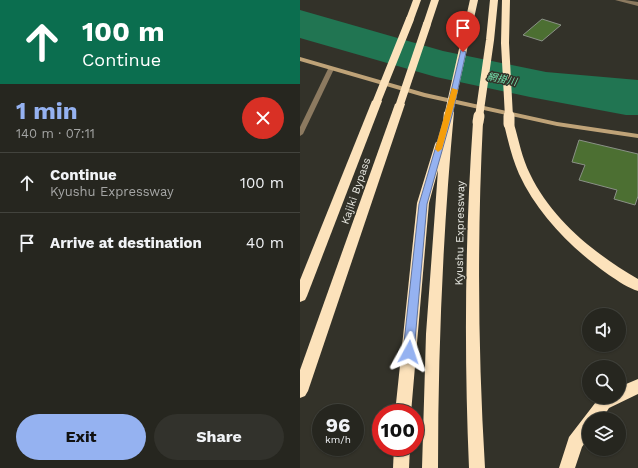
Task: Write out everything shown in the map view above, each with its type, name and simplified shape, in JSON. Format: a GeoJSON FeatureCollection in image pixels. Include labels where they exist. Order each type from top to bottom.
{"type":"FeatureCollection","features":[{"type":"Feature","properties":{"kind":"highway","name":"Kajiki Bypass"},"geometry":{"type":"LineString","coordinates":[[300,296],[417,0]]}},
{"type":"Feature","properties":{"kind":"highway","name":"Kajiki Bypass"},"geometry":{"type":"LineString","coordinates":[[300,391],[435,0]]}},
{"type":"Feature","properties":{"kind":"highway","name":"Kyushu Expressway"},"geometry":{"type":"LineString","coordinates":[[430,468],[430,412],[440,198],[449,112],[474,0]]}},
{"type":"Feature","properties":{"kind":"highway","name":"Kyushu Expressway"},"geometry":{"type":"LineString","coordinates":[[477,468],[474,410],[473,198],[478,122],[490,40],[494,0]]}},
{"type":"Feature","properties":{"kind":"highway"},"geometry":{"type":"LineString","coordinates":[[506,0],[505,43],[508,124],[527,179],[551,215],[570,235],[615,273],[638,286]]}},
{"type":"Feature","properties":{"kind":"highway"},"geometry":{"type":"LineString","coordinates":[[404,404],[423,204],[449,112]]}},
{"type":"Feature","properties":{"kind":"highway"},"geometry":{"type":"LineString","coordinates":[[626,392],[638,386]]}},
{"type":"Feature","properties":{"kind":"highway"},"geometry":{"type":"LineString","coordinates":[[567,468],[575,443],[582,434]]}},
{"type":"Feature","properties":{"kind":"highway"},"geometry":{"type":"LineString","coordinates":[[401,468],[402,456]]}},
{"type":"Feature","properties":{"kind":"street"},"geometry":{"type":"LineString","coordinates":[[617,0],[638,4]]}},
{"type":"Feature","properties":{"kind":"street"},"geometry":{"type":"LineString","coordinates":[[300,59],[424,95],[557,124],[638,136]]}},
{"type":"Feature","properties":{"kind":"street"},"geometry":{"type":"LineString","coordinates":[[300,134],[331,69]]}},
{"type":"Feature","properties":{"kind":"water","name":"網掛川"},"geometry":{"type":"Polygon","coordinates":[[[300,10],[443,51],[546,72],[638,80],[638,115],[626,115],[530,97],[436,77],[300,38],[300,10]]]}},
{"type":"Feature","properties":{"kind":"building"},"geometry":{"type":"Polygon","coordinates":[[[542,19],[561,25],[542,41],[523,35],[542,19]]]}},
{"type":"Feature","properties":{"kind":"building"},"geometry":{"type":"Polygon","coordinates":[[[579,140],[638,154],[638,196],[635,205],[614,199],[617,190],[579,180],[585,165],[572,162],[579,140]]]}},
{"type":"Feature","properties":{"kind":"slow traffic"},"geometry":{"type":"LineString","coordinates":[[438,149],[454,90]]}},
{"type":"Feature","properties":{"kind":"route"},"geometry":{"type":"LineString","coordinates":[[409,352],[423,204],[449,112],[463,52]]}}]}
